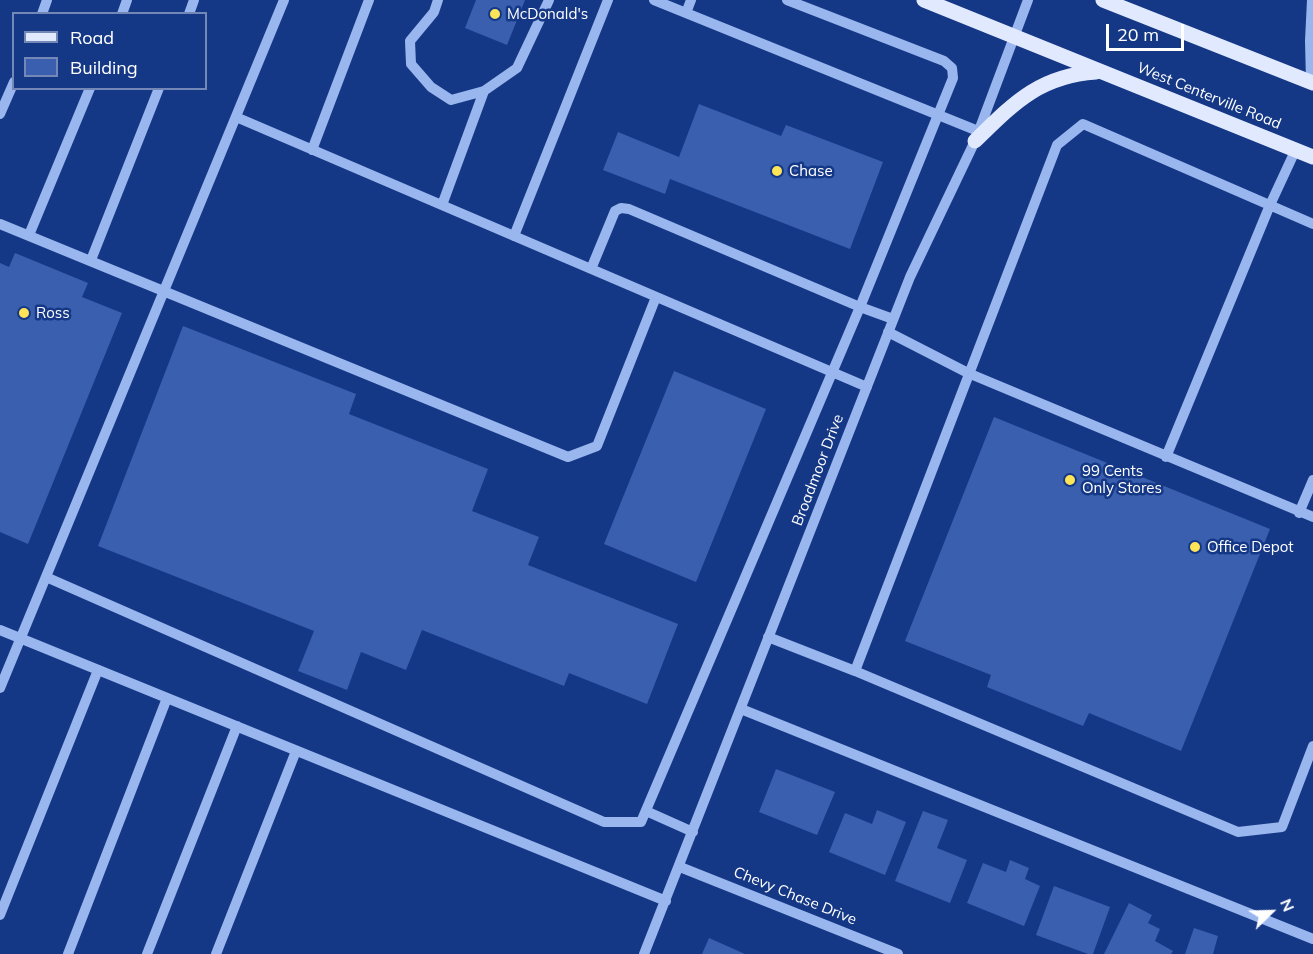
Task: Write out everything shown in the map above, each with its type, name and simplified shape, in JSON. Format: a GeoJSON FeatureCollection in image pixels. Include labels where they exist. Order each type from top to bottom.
{"type":"FeatureCollection","features":[{"type":"Feature","properties":{"kind":"main road","name":"West Centerville Road"},"geometry":{"type":"LineString","coordinates":[[924,0],[1313,157]]}},
{"type":"Feature","properties":{"kind":"main road"},"geometry":{"type":"LineString","coordinates":[[1103,0],[1312,82]]}},
{"type":"Feature","properties":{"kind":"main road"},"geometry":{"type":"LineString","coordinates":[[1122,0],[1146,17]]}},
{"type":"Feature","properties":{"kind":"main road"},"geometry":{"type":"LineString","coordinates":[[976,136],[1014,103],[1051,81],[1074,74],[1099,72]]}},
{"type":"Feature","properties":{"kind":"street"},"geometry":{"type":"LineString","coordinates":[[312,150],[369,0]]}},
{"type":"Feature","properties":{"kind":"street"},"geometry":{"type":"LineString","coordinates":[[438,0],[434,12],[410,41],[411,64],[431,87],[451,100],[483,91],[517,68],[549,0]]}},
{"type":"Feature","properties":{"kind":"street"},"geometry":{"type":"LineString","coordinates":[[514,236],[608,0]]}},
{"type":"Feature","properties":{"kind":"street"},"geometry":{"type":"LineString","coordinates":[[654,0],[937,115],[976,136]]}},
{"type":"Feature","properties":{"kind":"street"},"geometry":{"type":"LineString","coordinates":[[686,13],[691,0]]}},
{"type":"Feature","properties":{"kind":"street"},"geometry":{"type":"LineString","coordinates":[[46,577],[604,822],[640,822],[860,307],[953,78],[952,68],[944,61],[787,0]]}},
{"type":"Feature","properties":{"kind":"street","name":"Broadmoor Drive"},"geometry":{"type":"LineString","coordinates":[[644,954],[893,319],[910,277],[976,136],[1028,0]]}},
{"type":"Feature","properties":{"kind":"street"},"geometry":{"type":"LineString","coordinates":[[1312,0],[1310,41],[1312,82]]}},
{"type":"Feature","properties":{"kind":"street"},"geometry":{"type":"LineString","coordinates":[[0,688],[236,117],[281,1]]}},
{"type":"Feature","properties":{"kind":"street"},"geometry":{"type":"LineString","coordinates":[[0,114],[12,87]]}},
{"type":"Feature","properties":{"kind":"street"},"geometry":{"type":"LineString","coordinates":[[28,235],[89,90]]}},
{"type":"Feature","properties":{"kind":"street"},"geometry":{"type":"LineString","coordinates":[[91,260],[158,90]]}},
{"type":"Feature","properties":{"kind":"street"},"geometry":{"type":"LineString","coordinates":[[442,205],[483,91]]}},
{"type":"Feature","properties":{"kind":"street"},"geometry":{"type":"LineString","coordinates":[[236,117],[867,387]]}},
{"type":"Feature","properties":{"kind":"street"},"geometry":{"type":"LineString","coordinates":[[855,670],[1057,145],[1083,124],[1313,224]]}},
{"type":"Feature","properties":{"kind":"street"},"geometry":{"type":"LineString","coordinates":[[1166,457],[1270,205],[1296,150]]}},
{"type":"Feature","properties":{"kind":"street"},"geometry":{"type":"LineString","coordinates":[[591,269],[615,211],[629,208],[893,319]]}},
{"type":"Feature","properties":{"kind":"street"},"geometry":{"type":"LineString","coordinates":[[0,224],[568,457],[597,446],[656,297]]}},
{"type":"Feature","properties":{"kind":"street"},"geometry":{"type":"LineString","coordinates":[[888,332],[968,373],[1313,517]]}},
{"type":"Feature","properties":{"kind":"street"},"geometry":{"type":"LineString","coordinates":[[1299,513],[1313,480]]}},
{"type":"Feature","properties":{"kind":"street"},"geometry":{"type":"LineString","coordinates":[[0,630],[666,901]]}},
{"type":"Feature","properties":{"kind":"street"},"geometry":{"type":"LineString","coordinates":[[768,637],[855,670],[1238,832],[1282,827],[1313,746]]}},
{"type":"Feature","properties":{"kind":"street"},"geometry":{"type":"LineString","coordinates":[[0,915],[98,670]]}},
{"type":"Feature","properties":{"kind":"street"},"geometry":{"type":"LineString","coordinates":[[68,954],[167,698]]}},
{"type":"Feature","properties":{"kind":"street"},"geometry":{"type":"LineString","coordinates":[[741,709],[1313,939]]}},
{"type":"Feature","properties":{"kind":"street"},"geometry":{"type":"LineString","coordinates":[[147,954],[237,726]]}},
{"type":"Feature","properties":{"kind":"street"},"geometry":{"type":"LineString","coordinates":[[216,954],[296,751]]}},
{"type":"Feature","properties":{"kind":"street"},"geometry":{"type":"LineString","coordinates":[[646,811],[693,832]]}},
{"type":"Feature","properties":{"kind":"street","name":"Chevy Chase Drive"},"geometry":{"type":"LineString","coordinates":[[680,867],[898,954]]}},
{"type":"Feature","properties":{"kind":"building","name":"McDonald's"},"geometry":{"type":"Polygon","coordinates":[[[476,0],[525,0],[507,45],[465,28],[476,0]]]}},
{"type":"Feature","properties":{"kind":"building","name":"Chase"},"geometry":{"type":"Polygon","coordinates":[[[699,104],[781,136],[786,125],[883,162],[850,249],[670,179],[665,194],[603,170],[618,132],[679,157],[699,104]]]}},
{"type":"Feature","properties":{"kind":"building"},"geometry":{"type":"Polygon","coordinates":[[[15,253],[88,283],[82,297],[122,313],[28,544],[0,532],[0,263],[9,267],[15,253]]]}},
{"type":"Feature","properties":{"kind":"building"},"geometry":{"type":"Polygon","coordinates":[[[183,326],[356,394],[349,414],[488,469],[472,511],[539,537],[528,565],[678,624],[647,704],[569,673],[564,686],[422,630],[406,670],[361,652],[347,690],[298,671],[314,631],[98,546],[183,326]]]}},
{"type":"Feature","properties":{"kind":"building"},"geometry":{"type":"Polygon","coordinates":[[[674,371],[766,409],[696,582],[604,544],[674,371]]]}},
{"type":"Feature","properties":{"kind":"building"},"geometry":{"type":"Polygon","coordinates":[[[994,417],[1270,529],[1181,751],[1089,713],[1083,726],[987,687],[991,675],[905,641],[994,417]]]}},
{"type":"Feature","properties":{"kind":"building"},"geometry":{"type":"Polygon","coordinates":[[[776,769],[835,792],[817,835],[759,812],[776,769]]]}},
{"type":"Feature","properties":{"kind":"building"},"geometry":{"type":"Polygon","coordinates":[[[877,810],[906,822],[885,875],[829,852],[845,813],[872,824],[877,810]]]}},
{"type":"Feature","properties":{"kind":"building"},"geometry":{"type":"Polygon","coordinates":[[[923,811],[948,820],[937,848],[967,860],[950,903],[895,881],[923,811]]]}},
{"type":"Feature","properties":{"kind":"building"},"geometry":{"type":"Polygon","coordinates":[[[1010,860],[1029,868],[1025,879],[1040,886],[1024,926],[967,903],[983,863],[1006,872],[1010,860]]]}},
{"type":"Feature","properties":{"kind":"building"},"geometry":{"type":"Polygon","coordinates":[[[1054,886],[1110,907],[1093,954],[1036,935],[1054,886]]]}},
{"type":"Feature","properties":{"kind":"building"},"geometry":{"type":"Polygon","coordinates":[[[1129,903],[1152,915],[1148,923],[1160,929],[1155,941],[1173,951],[1171,954],[1104,954],[1129,903]]]}},
{"type":"Feature","properties":{"kind":"building"},"geometry":{"type":"Polygon","coordinates":[[[1194,928],[1218,936],[1213,954],[1185,954],[1194,928]]]}},
{"type":"Feature","properties":{"kind":"building"},"geometry":{"type":"Polygon","coordinates":[[[709,938],[745,954],[702,954],[709,938]]]}},
{"type":"Feature","properties":{"kind":"place","name":"McDonald's"},"geometry":{"type":"Point","coordinates":[495,14]}},
{"type":"Feature","properties":{"kind":"place","name":"Chase"},"geometry":{"type":"Point","coordinates":[777,171]}},
{"type":"Feature","properties":{"kind":"place","name":"Ross"},"geometry":{"type":"Point","coordinates":[24,313]}},
{"type":"Feature","properties":{"kind":"place","name":"99 Cents Only Stores"},"geometry":{"type":"Point","coordinates":[1070,480]}},
{"type":"Feature","properties":{"kind":"place","name":"Office Depot"},"geometry":{"type":"Point","coordinates":[1195,547]}}]}
